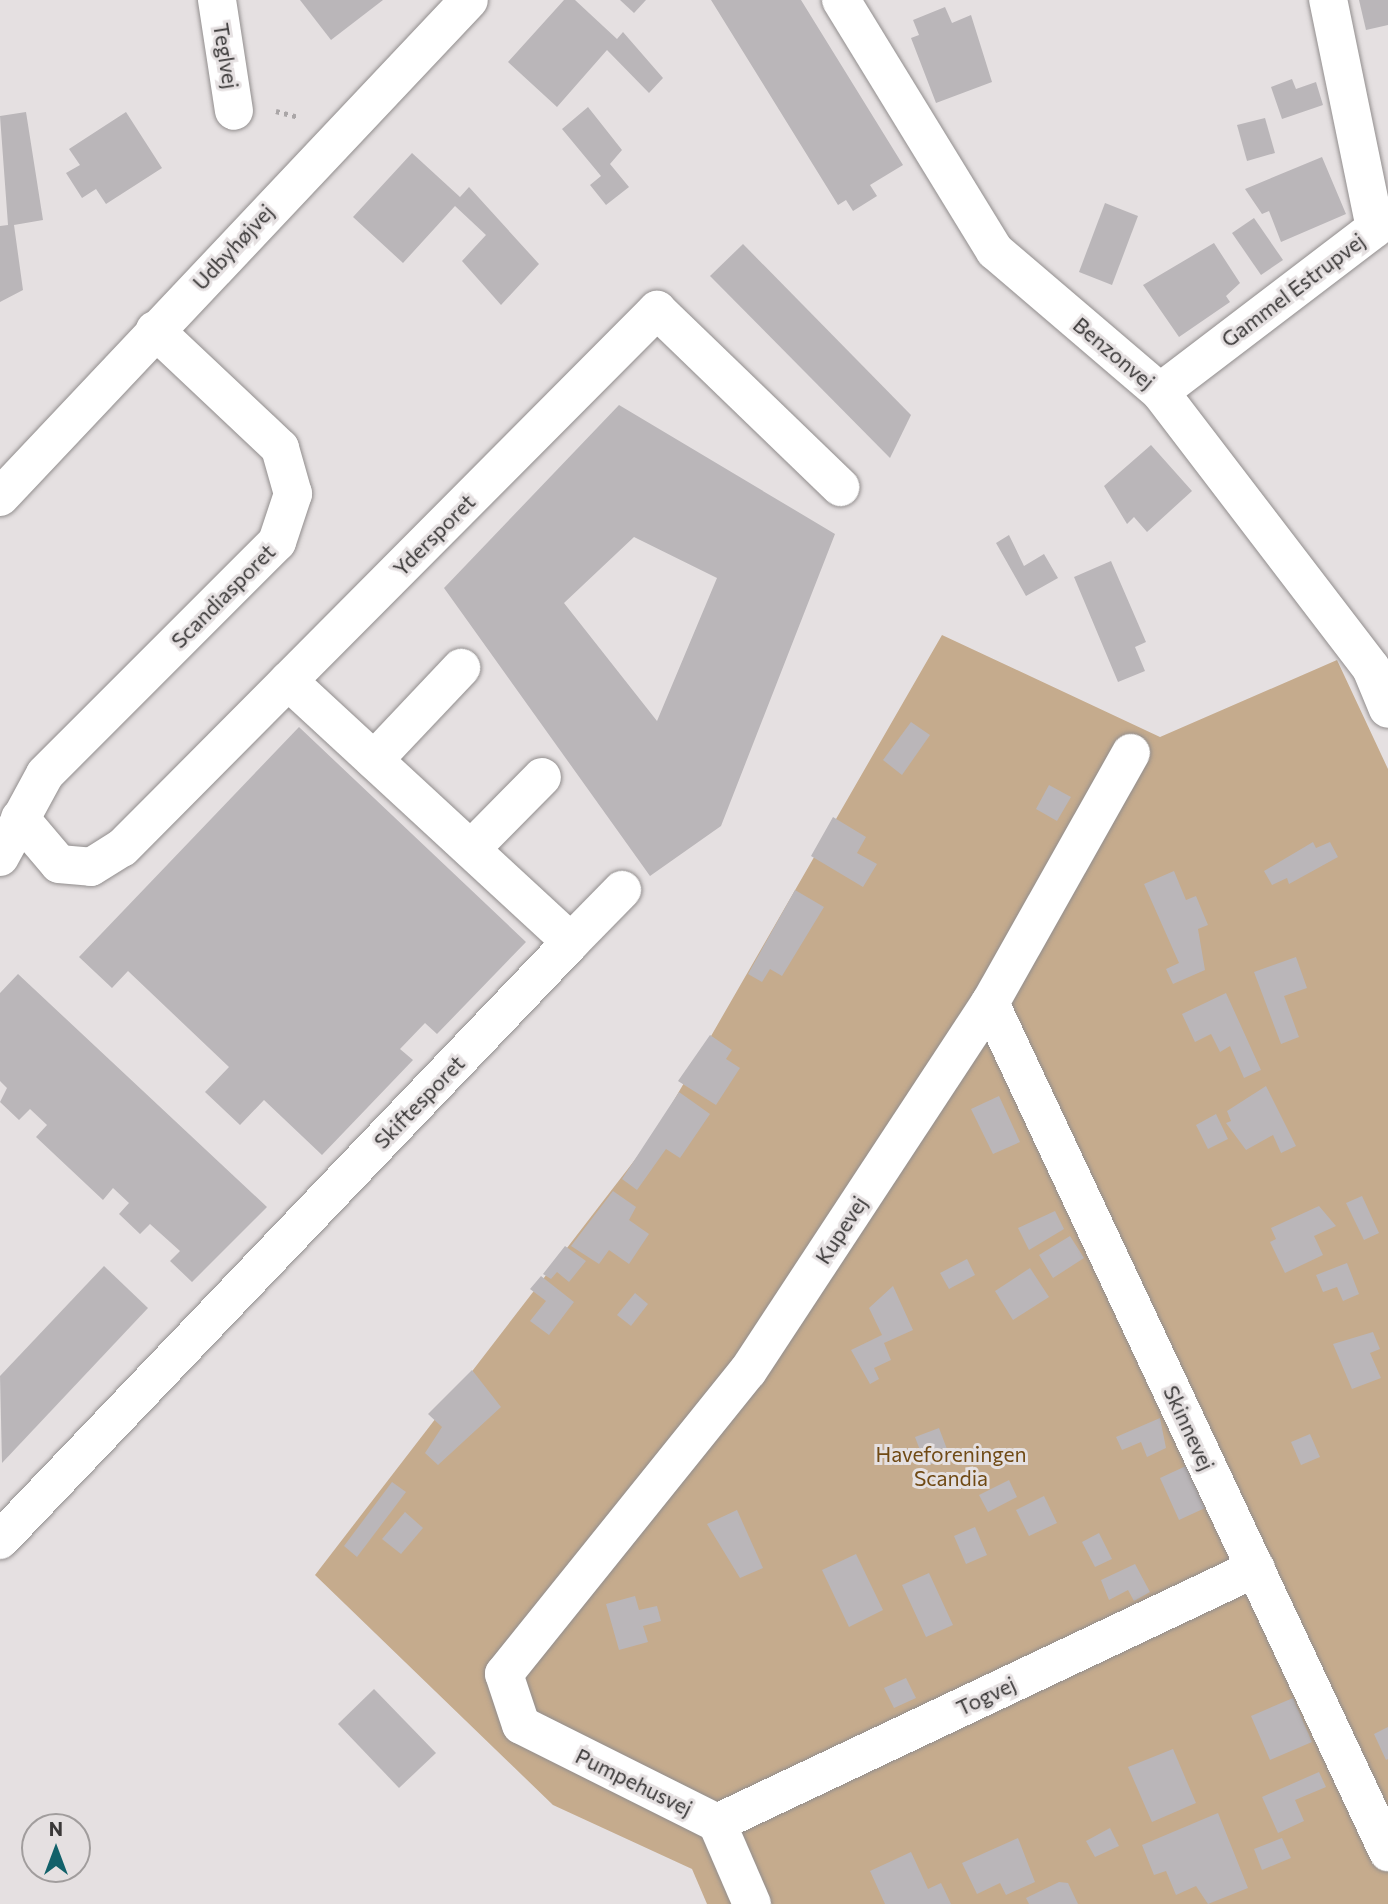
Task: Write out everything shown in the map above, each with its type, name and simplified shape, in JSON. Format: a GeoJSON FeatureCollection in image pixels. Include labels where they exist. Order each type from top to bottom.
{"type":"FeatureCollection","features":[{"type":"Feature","properties":{"kind":"street","name":"Teglvej"},"geometry":{"type":"LineString","coordinates":[[217,0],[234,111]]}},
{"type":"Feature","properties":{"kind":"street","name":"Udbyhøjvej"},"geometry":{"type":"LineString","coordinates":[[0,497],[469,0]]}},
{"type":"Feature","properties":{"kind":"street","name":"Benzonvej"},"geometry":{"type":"LineString","coordinates":[[841,0],[995,251],[1160,392],[1371,668],[1388,709]]}},
{"type":"Feature","properties":{"kind":"street","name":"Gammel Estrupvej"},"geometry":{"type":"LineString","coordinates":[[1160,392],[1375,228],[1328,0]]}},
{"type":"Feature","properties":{"kind":"street","name":"Ydersporet"},"geometry":{"type":"LineString","coordinates":[[20,818],[59,864],[92,867],[122,848],[657,310],[840,487]]}},
{"type":"Feature","properties":{"kind":"street","name":"Scandiasporet"},"geometry":{"type":"LineString","coordinates":[[0,857],[45,774],[277,542],[293,494],[279,448],[155,330]]}},
{"type":"Feature","properties":{"kind":"street"},"geometry":{"type":"LineString","coordinates":[[374,760],[461,668]]}},
{"type":"Feature","properties":{"kind":"street"},"geometry":{"type":"LineString","coordinates":[[288,681],[571,942]]}},
{"type":"Feature","properties":{"kind":"street","name":"Kupevej"},"geometry":{"type":"LineString","coordinates":[[503,1674],[748,1371],[990,1003],[1131,753]]}},
{"type":"Feature","properties":{"kind":"street"},"geometry":{"type":"LineString","coordinates":[[471,849],[542,777]]}},
{"type":"Feature","properties":{"kind":"street","name":"Skiftesporet"},"geometry":{"type":"LineString","coordinates":[[0,1540],[622,890]]}},
{"type":"Feature","properties":{"kind":"street","name":"Skinnevej"},"geometry":{"type":"LineString","coordinates":[[990,1003],[1388,1853]]}},
{"type":"Feature","properties":{"kind":"street","name":"Togvej"},"geometry":{"type":"LineString","coordinates":[[717,1823],[1255,1568]]}},
{"type":"Feature","properties":{"kind":"street","name":"Pumpehusvej"},"geometry":{"type":"LineString","coordinates":[[503,1674],[521,1725],[717,1823],[752,1904]]}},
{"type":"Feature","properties":{"kind":"path"},"geometry":{"type":"LineString","coordinates":[[234,111],[279,111],[343,131]]}},
{"type":"Feature","properties":{"kind":"green space","name":"Haveforeningen Scandia"},"geometry":{"type":"Polygon","coordinates":[[[942,635],[1160,737],[1337,660],[1388,769],[1388,1904],[707,1904],[692,1869],[553,1805],[315,1575],[654,1135],[942,635]]]}},
{"type":"Feature","properties":{"kind":"building"},"geometry":{"type":"Polygon","coordinates":[[[300,0],[383,0],[331,40],[300,0]]]}},
{"type":"Feature","properties":{"kind":"building"},"geometry":{"type":"Polygon","coordinates":[[[564,0],[575,0],[617,39],[623,32],[663,78],[649,93],[607,50],[557,107],[508,62],[564,0]]]}},
{"type":"Feature","properties":{"kind":"building"},"geometry":{"type":"Polygon","coordinates":[[[620,0],[646,0],[634,13],[620,0]]]}},
{"type":"Feature","properties":{"kind":"building"},"geometry":{"type":"Polygon","coordinates":[[[711,0],[801,0],[903,165],[870,185],[877,196],[853,211],[846,200],[838,205],[711,0]]]}},
{"type":"Feature","properties":{"kind":"building"},"geometry":{"type":"Polygon","coordinates":[[[1359,0],[1388,0],[1388,25],[1366,30],[1359,0]]]}},
{"type":"Feature","properties":{"kind":"building"},"geometry":{"type":"Polygon","coordinates":[[[945,7],[952,23],[971,15],[992,82],[936,103],[911,38],[919,35],[913,20],[945,7]]]}},
{"type":"Feature","properties":{"kind":"building"},"geometry":{"type":"Polygon","coordinates":[[[1292,79],[1296,89],[1316,82],[1323,105],[1282,119],[1271,87],[1292,79]]]}},
{"type":"Feature","properties":{"kind":"building"},"geometry":{"type":"Polygon","coordinates":[[[588,107],[622,150],[610,164],[629,187],[606,205],[590,185],[601,176],[562,129],[588,107]]]}},
{"type":"Feature","properties":{"kind":"building"},"geometry":{"type":"Polygon","coordinates":[[[26,112],[43,220],[14,225],[23,290],[0,302],[0,226],[8,225],[0,116],[26,112]]]}},
{"type":"Feature","properties":{"kind":"building"},"geometry":{"type":"Polygon","coordinates":[[[126,112],[162,168],[106,204],[96,189],[82,198],[66,173],[80,165],[69,149],[126,112]]]}},
{"type":"Feature","properties":{"kind":"building"},"geometry":{"type":"Polygon","coordinates":[[[1265,118],[1275,153],[1247,161],[1237,125],[1265,118]]]}},
{"type":"Feature","properties":{"kind":"building"},"geometry":{"type":"Polygon","coordinates":[[[412,153],[460,197],[469,187],[539,264],[501,305],[462,261],[486,235],[455,206],[403,263],[353,217],[412,153]]]}},
{"type":"Feature","properties":{"kind":"building"},"geometry":{"type":"Polygon","coordinates":[[[1322,157],[1346,214],[1281,242],[1269,211],[1262,214],[1245,189],[1322,157]]]}},
{"type":"Feature","properties":{"kind":"building"},"geometry":{"type":"Polygon","coordinates":[[[1105,203],[1138,216],[1112,285],[1079,272],[1105,203]]]}},
{"type":"Feature","properties":{"kind":"building"},"geometry":{"type":"Polygon","coordinates":[[[1254,218],[1283,260],[1261,275],[1232,233],[1254,218]]]}},
{"type":"Feature","properties":{"kind":"building"},"geometry":{"type":"Polygon","coordinates":[[[1214,243],[1240,283],[1226,296],[1230,302],[1179,337],[1143,285],[1214,243]]]}},
{"type":"Feature","properties":{"kind":"building"},"geometry":{"type":"Polygon","coordinates":[[[743,244],[911,415],[890,458],[710,276],[743,244]]]}},
{"type":"Feature","properties":{"kind":"building"},"geometry":{"type":"Polygon","coordinates":[[[619,405],[835,534],[721,826],[650,876],[444,588],[619,405]],[[634,537],[564,603],[657,721],[717,578],[634,537]]]}},
{"type":"Feature","properties":{"kind":"building"},"geometry":{"type":"Polygon","coordinates":[[[1151,445],[1192,491],[1147,532],[1134,517],[1127,524],[1104,486],[1151,445]]]}},
{"type":"Feature","properties":{"kind":"building"},"geometry":{"type":"Polygon","coordinates":[[[1009,535],[1024,566],[1044,554],[1058,578],[1026,596],[996,543],[1009,535]]]}},
{"type":"Feature","properties":{"kind":"building"},"geometry":{"type":"Polygon","coordinates":[[[1111,561],[1146,642],[1135,647],[1145,671],[1118,682],[1074,577],[1111,561]]]}},
{"type":"Feature","properties":{"kind":"building"},"geometry":{"type":"Polygon","coordinates":[[[911,722],[930,735],[902,775],[883,760],[911,722]]]}},
{"type":"Feature","properties":{"kind":"building"},"geometry":{"type":"Polygon","coordinates":[[[299,727],[526,942],[437,1034],[425,1023],[400,1049],[413,1060],[322,1155],[264,1100],[240,1125],[205,1092],[229,1067],[128,971],[112,988],[79,957],[299,727]]]}},
{"type":"Feature","properties":{"kind":"building"},"geometry":{"type":"Polygon","coordinates":[[[1049,785],[1071,797],[1057,821],[1036,809],[1049,785]]]}},
{"type":"Feature","properties":{"kind":"building"},"geometry":{"type":"Polygon","coordinates":[[[833,817],[866,837],[857,853],[877,864],[863,887],[811,856],[833,817]]]}},
{"type":"Feature","properties":{"kind":"building"},"geometry":{"type":"Polygon","coordinates":[[[1313,842],[1316,848],[1330,842],[1338,857],[1289,884],[1287,878],[1272,885],[1264,871],[1313,842]]]}},
{"type":"Feature","properties":{"kind":"building"},"geometry":{"type":"Polygon","coordinates":[[[1174,871],[1186,900],[1196,896],[1208,925],[1198,929],[1205,970],[1173,984],[1166,969],[1179,963],[1144,884],[1174,871]]]}},
{"type":"Feature","properties":{"kind":"building"},"geometry":{"type":"Polygon","coordinates":[[[795,890],[824,907],[782,976],[770,969],[762,982],[748,974],[795,890]]]}},
{"type":"Feature","properties":{"kind":"building"},"geometry":{"type":"Polygon","coordinates":[[[1296,957],[1307,988],[1284,996],[1299,1037],[1281,1044],[1254,972],[1296,957]]]}},
{"type":"Feature","properties":{"kind":"building"},"geometry":{"type":"Polygon","coordinates":[[[18,974],[267,1207],[192,1282],[170,1261],[180,1251],[150,1224],[140,1234],[119,1214],[129,1203],[113,1188],[103,1200],[36,1137],[47,1125],[30,1109],[19,1120],[0,1102],[7,1088],[0,1081],[0,993],[18,974]]]}},
{"type":"Feature","properties":{"kind":"building"},"geometry":{"type":"Polygon","coordinates":[[[1226,993],[1261,1070],[1244,1078],[1230,1046],[1220,1052],[1211,1034],[1195,1042],[1182,1014],[1226,993]]]}},
{"type":"Feature","properties":{"kind":"building"},"geometry":{"type":"Polygon","coordinates":[[[710,1035],[732,1050],[726,1059],[740,1068],[716,1105],[678,1081],[710,1035]]]}},
{"type":"Feature","properties":{"kind":"building"},"geometry":{"type":"Polygon","coordinates":[[[1266,1086],[1296,1146],[1281,1153],[1273,1135],[1246,1150],[1226,1123],[1231,1121],[1227,1111],[1266,1086]]]}},
{"type":"Feature","properties":{"kind":"building"},"geometry":{"type":"Polygon","coordinates":[[[679,1092],[710,1114],[680,1158],[666,1149],[637,1190],[622,1179],[679,1092]]]}},
{"type":"Feature","properties":{"kind":"building"},"geometry":{"type":"Polygon","coordinates":[[[999,1096],[1020,1142],[993,1154],[971,1109],[999,1096]]]}},
{"type":"Feature","properties":{"kind":"building"},"geometry":{"type":"Polygon","coordinates":[[[1216,1114],[1228,1139],[1208,1149],[1196,1125],[1216,1114]]]}},
{"type":"Feature","properties":{"kind":"building"},"geometry":{"type":"Polygon","coordinates":[[[613,1191],[636,1207],[629,1220],[649,1234],[629,1264],[609,1250],[599,1264],[571,1246],[613,1191]]]}},
{"type":"Feature","properties":{"kind":"building"},"geometry":{"type":"Polygon","coordinates":[[[1362,1196],[1379,1233],[1364,1240],[1346,1203],[1362,1196]]]}},
{"type":"Feature","properties":{"kind":"building"},"geometry":{"type":"Polygon","coordinates":[[[1319,1206],[1336,1226],[1314,1236],[1323,1255],[1285,1273],[1270,1242],[1276,1239],[1271,1228],[1319,1206]]]}},
{"type":"Feature","properties":{"kind":"building"},"geometry":{"type":"Polygon","coordinates":[[[1055,1211],[1064,1229],[1029,1250],[1018,1228],[1055,1211]]]}},
{"type":"Feature","properties":{"kind":"building"},"geometry":{"type":"Polygon","coordinates":[[[1070,1236],[1084,1258],[1053,1278],[1039,1255],[1070,1236]]]}},
{"type":"Feature","properties":{"kind":"building"},"geometry":{"type":"Polygon","coordinates":[[[565,1246],[586,1261],[569,1282],[557,1272],[551,1279],[543,1274],[565,1246]]]}},
{"type":"Feature","properties":{"kind":"building"},"geometry":{"type":"Polygon","coordinates":[[[967,1259],[975,1275],[949,1289],[940,1273],[967,1259]]]}},
{"type":"Feature","properties":{"kind":"building"},"geometry":{"type":"Polygon","coordinates":[[[1347,1263],[1359,1294],[1343,1301],[1337,1287],[1323,1292],[1316,1275],[1347,1263]]]}},
{"type":"Feature","properties":{"kind":"building"},"geometry":{"type":"Polygon","coordinates":[[[104,1266],[148,1308],[2,1463],[0,1376],[104,1266]]]}},
{"type":"Feature","properties":{"kind":"building"},"geometry":{"type":"Polygon","coordinates":[[[1030,1268],[1049,1297],[1013,1320],[995,1291],[1030,1268]]]}},
{"type":"Feature","properties":{"kind":"building"},"geometry":{"type":"Polygon","coordinates":[[[541,1276],[574,1302],[549,1335],[530,1321],[546,1301],[530,1289],[541,1276]]]}},
{"type":"Feature","properties":{"kind":"building"},"geometry":{"type":"Polygon","coordinates":[[[893,1286],[913,1330],[884,1343],[891,1360],[874,1368],[879,1379],[870,1384],[851,1350],[882,1335],[869,1308],[893,1286]]]}},
{"type":"Feature","properties":{"kind":"building"},"geometry":{"type":"Polygon","coordinates":[[[635,1293],[648,1304],[631,1326],[617,1315],[635,1293]]]}},
{"type":"Feature","properties":{"kind":"building"},"geometry":{"type":"Polygon","coordinates":[[[1373,1332],[1380,1349],[1370,1353],[1381,1378],[1352,1389],[1333,1344],[1373,1332]]]}},
{"type":"Feature","properties":{"kind":"building"},"geometry":{"type":"Polygon","coordinates":[[[472,1370],[501,1407],[438,1465],[425,1453],[442,1427],[428,1414],[472,1370]]]}},
{"type":"Feature","properties":{"kind":"building"},"geometry":{"type":"Polygon","coordinates":[[[1160,1418],[1166,1448],[1147,1457],[1141,1442],[1122,1450],[1116,1437],[1160,1418]]]}},
{"type":"Feature","properties":{"kind":"building"},"geometry":{"type":"Polygon","coordinates":[[[939,1428],[950,1457],[926,1466],[915,1437],[939,1428]]]}},
{"type":"Feature","properties":{"kind":"building"},"geometry":{"type":"Polygon","coordinates":[[[1310,1434],[1320,1457],[1301,1465],[1291,1442],[1310,1434]]]}},
{"type":"Feature","properties":{"kind":"building"},"geometry":{"type":"Polygon","coordinates":[[[1186,1466],[1205,1508],[1179,1520],[1160,1478],[1186,1466]]]}},
{"type":"Feature","properties":{"kind":"building"},"geometry":{"type":"Polygon","coordinates":[[[1009,1480],[1017,1497],[988,1512],[979,1495],[1009,1480]]]}},
{"type":"Feature","properties":{"kind":"building"},"geometry":{"type":"Polygon","coordinates":[[[392,1482],[406,1492],[357,1557],[344,1546],[392,1482]]]}},
{"type":"Feature","properties":{"kind":"building"},"geometry":{"type":"Polygon","coordinates":[[[1044,1496],[1057,1523],[1029,1536],[1016,1510],[1044,1496]]]}},
{"type":"Feature","properties":{"kind":"building"},"geometry":{"type":"Polygon","coordinates":[[[737,1510],[763,1568],[740,1578],[707,1524],[737,1510]]]}},
{"type":"Feature","properties":{"kind":"building"},"geometry":{"type":"Polygon","coordinates":[[[405,1512],[423,1528],[401,1554],[382,1539],[405,1512]]]}},
{"type":"Feature","properties":{"kind":"building"},"geometry":{"type":"Polygon","coordinates":[[[975,1527],[987,1555],[966,1564],[954,1536],[975,1527]]]}},
{"type":"Feature","properties":{"kind":"building"},"geometry":{"type":"Polygon","coordinates":[[[1099,1533],[1112,1559],[1095,1567],[1082,1542],[1099,1533]]]}},
{"type":"Feature","properties":{"kind":"building"},"geometry":{"type":"Polygon","coordinates":[[[856,1554],[883,1610],[849,1627],[822,1570],[856,1554]]]}},
{"type":"Feature","properties":{"kind":"building"},"geometry":{"type":"Polygon","coordinates":[[[1135,1564],[1150,1592],[1134,1601],[1128,1590],[1109,1600],[1101,1580],[1135,1564]]]}},
{"type":"Feature","properties":{"kind":"building"},"geometry":{"type":"Polygon","coordinates":[[[929,1573],[953,1625],[926,1637],[902,1585],[929,1573]]]}},
{"type":"Feature","properties":{"kind":"building"},"geometry":{"type":"Polygon","coordinates":[[[635,1596],[639,1610],[657,1606],[661,1621],[643,1626],[648,1642],[619,1650],[606,1604],[635,1596]]]}},
{"type":"Feature","properties":{"kind":"building"},"geometry":{"type":"Polygon","coordinates":[[[906,1678],[916,1698],[894,1708],[884,1688],[906,1678]]]}},
{"type":"Feature","properties":{"kind":"building"},"geometry":{"type":"Polygon","coordinates":[[[374,1689],[436,1753],[399,1788],[338,1724],[374,1689]]]}},
{"type":"Feature","properties":{"kind":"building"},"geometry":{"type":"Polygon","coordinates":[[[1293,1698],[1312,1742],[1270,1760],[1251,1716],[1293,1698]]]}},
{"type":"Feature","properties":{"kind":"building"},"geometry":{"type":"Polygon","coordinates":[[[1388,1727],[1388,1759],[1386,1760],[1374,1734],[1388,1727]]]}},
{"type":"Feature","properties":{"kind":"building"},"geometry":{"type":"Polygon","coordinates":[[[1173,1749],[1196,1803],[1152,1822],[1128,1767],[1173,1749]]]}},
{"type":"Feature","properties":{"kind":"building"},"geometry":{"type":"Polygon","coordinates":[[[1319,1772],[1326,1787],[1295,1800],[1304,1821],[1278,1833],[1262,1797],[1319,1772]]]}},
{"type":"Feature","properties":{"kind":"building"},"geometry":{"type":"Polygon","coordinates":[[[1218,1813],[1248,1888],[1208,1904],[1196,1886],[1176,1895],[1166,1871],[1154,1875],[1142,1845],[1218,1813]]]}},
{"type":"Feature","properties":{"kind":"building"},"geometry":{"type":"Polygon","coordinates":[[[1110,1828],[1119,1846],[1095,1857],[1086,1841],[1110,1828]]]}},
{"type":"Feature","properties":{"kind":"building"},"geometry":{"type":"Polygon","coordinates":[[[1018,1838],[1035,1882],[1006,1895],[1000,1883],[977,1894],[962,1863],[1018,1838]]]}},
{"type":"Feature","properties":{"kind":"building"},"geometry":{"type":"Polygon","coordinates":[[[1282,1838],[1291,1858],[1262,1870],[1254,1849],[1282,1838]]]}},
{"type":"Feature","properties":{"kind":"building"},"geometry":{"type":"Polygon","coordinates":[[[911,1852],[928,1889],[941,1883],[951,1904],[885,1904],[870,1871],[911,1852]]]}},
{"type":"Feature","properties":{"kind":"building"},"geometry":{"type":"Polygon","coordinates":[[[1059,1882],[1068,1883],[1078,1904],[1029,1904],[1026,1898],[1059,1882]]]}}]}
